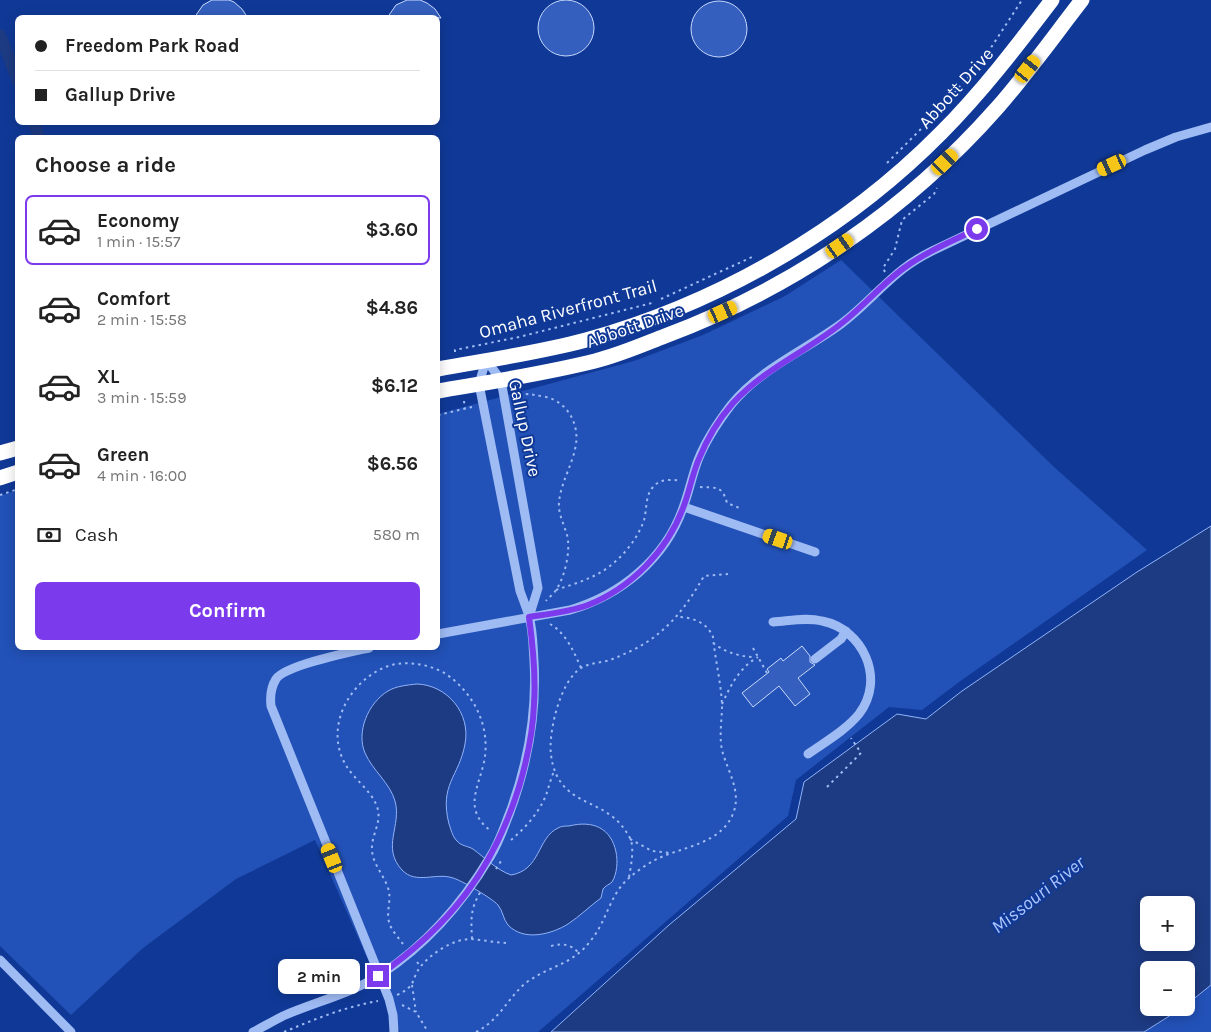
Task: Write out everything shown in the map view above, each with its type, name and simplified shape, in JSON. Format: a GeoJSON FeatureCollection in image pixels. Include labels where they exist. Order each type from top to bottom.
{"type":"FeatureCollection","features":[{"type":"Feature","properties":{"kind":"highway","name":"Abbott Drive"},"geometry":{"type":"LineString","coordinates":[[440,369],[585,340],[638,324],[728,286],[810,240],[879,189],[941,134],[980,92],[1052,0]]}},
{"type":"Feature","properties":{"kind":"highway","name":"Abbott Drive"},"geometry":{"type":"LineString","coordinates":[[440,391],[596,360],[692,326],[756,296],[827,255],[890,210],[932,173],[997,108],[1082,0]]}},
{"type":"Feature","properties":{"kind":"highway"},"geometry":{"type":"LineString","coordinates":[[0,453],[15,449]]}},
{"type":"Feature","properties":{"kind":"highway"},"geometry":{"type":"LineString","coordinates":[[0,478],[15,473]]}},
{"type":"Feature","properties":{"kind":"street"},"geometry":{"type":"LineString","coordinates":[[440,634],[570,610],[588,605],[608,596],[628,583],[657,554],[684,507],[690,484],[707,440],[733,403],[754,382],[841,324],[903,269],[925,255],[1145,150],[1176,137],[1211,127]]}},
{"type":"Feature","properties":{"kind":"street","name":"Gallup Drive"},"geometry":{"type":"LineString","coordinates":[[486,360],[502,380],[538,588],[529,617]]}},
{"type":"Feature","properties":{"kind":"street","name":"Gallup Drive"},"geometry":{"type":"LineString","coordinates":[[253,1032],[283,1016],[354,989],[378,976],[410,953],[437,928],[468,892],[492,856],[519,785],[531,738],[535,675],[529,617],[520,591],[480,384],[486,360]]}},
{"type":"Feature","properties":{"kind":"street"},"geometry":{"type":"LineString","coordinates":[[684,507],[815,552]]}},
{"type":"Feature","properties":{"kind":"street"},"geometry":{"type":"LineString","coordinates":[[773,622],[808,619],[822,620],[833,624],[846,631],[862,647],[868,659],[870,683],[865,704],[859,714],[808,754]]}},
{"type":"Feature","properties":{"kind":"street"},"geometry":{"type":"LineString","coordinates":[[815,659],[841,639],[846,631]]}},
{"type":"Feature","properties":{"kind":"street"},"geometry":{"type":"LineString","coordinates":[[360,650],[338,655],[286,672],[277,678],[273,685],[270,699],[271,706],[394,1015],[394,1032]]}},
{"type":"Feature","properties":{"kind":"street"},"geometry":{"type":"LineString","coordinates":[[0,960],[71,1032]]}},
{"type":"Feature","properties":{"kind":"path"},"geometry":{"type":"LineString","coordinates":[[887,163],[928,122],[981,63],[1022,0]]}},
{"type":"Feature","properties":{"kind":"path"},"geometry":{"type":"LineString","coordinates":[[890,281],[883,268],[895,249],[902,220],[934,194],[937,188],[932,173]]}},
{"type":"Feature","properties":{"kind":"path","name":"Omaha Riverfront Trail"},"geometry":{"type":"LineString","coordinates":[[458,365],[455,350],[519,337],[654,302],[757,254]]}},
{"type":"Feature","properties":{"kind":"path"},"geometry":{"type":"LineString","coordinates":[[462,387],[465,408]]}},
{"type":"Feature","properties":{"kind":"path"},"geometry":{"type":"LineString","coordinates":[[522,393],[554,399],[564,406],[572,416],[576,444],[559,495],[560,516],[568,537],[564,570],[556,590],[529,617],[552,625],[567,640],[581,668]]}},
{"type":"Feature","properties":{"kind":"path"},"geometry":{"type":"LineString","coordinates":[[440,415],[444,414]]}},
{"type":"Feature","properties":{"kind":"path"},"geometry":{"type":"LineString","coordinates":[[556,590],[591,578],[605,570],[619,558],[632,543],[644,520],[647,498],[656,483],[673,480],[720,489],[725,495],[727,503],[742,509]]}},
{"type":"Feature","properties":{"kind":"path"},"geometry":{"type":"LineString","coordinates":[[0,495],[15,490]]}},
{"type":"Feature","properties":{"kind":"path"},"geometry":{"type":"LineString","coordinates":[[629,877],[632,860],[630,839],[623,828],[610,813],[582,800],[561,784],[551,755],[551,740],[558,704],[573,675],[581,668],[629,652],[647,642],[677,617],[704,576],[728,574]]}},
{"type":"Feature","properties":{"kind":"path"},"geometry":{"type":"LineString","coordinates":[[476,1032],[494,1020],[518,990],[529,981],[579,954],[600,929],[611,902],[629,877],[656,860],[705,842],[718,834],[725,828],[735,810],[735,786],[722,748],[720,731],[722,704],[714,642],[710,630],[698,621],[688,617],[677,617]]}},
{"type":"Feature","properties":{"kind":"path"},"geometry":{"type":"LineString","coordinates":[[714,642],[719,647],[739,655],[758,657]]}},
{"type":"Feature","properties":{"kind":"path"},"geometry":{"type":"LineString","coordinates":[[753,648],[767,673]]}},
{"type":"Feature","properties":{"kind":"path"},"geometry":{"type":"LineString","coordinates":[[722,704],[730,686],[740,671],[748,662],[758,657]]}},
{"type":"Feature","properties":{"kind":"path"},"geometry":{"type":"LineString","coordinates":[[421,966],[391,927],[388,915],[390,895],[388,887],[374,860],[372,852],[378,824],[378,809],[374,801],[346,766],[341,754],[337,728],[340,716],[352,691],[373,672],[385,666],[399,663],[428,666],[455,681],[467,693],[481,718],[485,734],[484,762],[475,792],[475,811],[484,825],[511,840],[539,810],[555,769]]}},
{"type":"Feature","properties":{"kind":"path"},"geometry":{"type":"LineString","coordinates":[[827,787],[861,753],[844,727]]}},
{"type":"Feature","properties":{"kind":"path"},"geometry":{"type":"LineString","coordinates":[[630,839],[652,851],[671,853]]}},
{"type":"Feature","properties":{"kind":"path"},"geometry":{"type":"LineString","coordinates":[[472,939],[471,914],[476,899]]}},
{"type":"Feature","properties":{"kind":"path"},"geometry":{"type":"LineString","coordinates":[[284,1032],[322,1016],[353,1006],[388,999],[402,993],[412,985],[421,966],[454,942],[472,939],[510,943]]}},
{"type":"Feature","properties":{"kind":"path"},"geometry":{"type":"LineString","coordinates":[[551,946],[568,945],[579,954]]}},
{"type":"Feature","properties":{"kind":"path"},"geometry":{"type":"LineString","coordinates":[[412,985],[416,1012],[428,1032]]}},
{"type":"Feature","properties":{"kind":"path"},"geometry":{"type":"LineString","coordinates":[[388,999],[416,1012]]}},
{"type":"Feature","properties":{"kind":"shaded area"},"geometry":{"type":"Polygon","coordinates":[[[841,260],[1054,467],[1147,550],[922,710],[889,707],[796,780],[788,816],[538,1032],[400,1032],[315,840],[236,879],[143,948],[71,1015],[0,946],[0,496],[15,491],[15,650],[440,650],[440,413],[634,361],[703,335],[785,296],[841,260]]]}},
{"type":"Feature","properties":{"kind":"shaded area"},"geometry":{"type":"Polygon","coordinates":[[[1211,985],[1211,1032],[1144,1032],[1169,1016],[1195,1016],[1195,998],[1211,985]]]}},
{"type":"Feature","properties":{"kind":"water","name":"Missouri River"},"geometry":{"type":"Polygon","coordinates":[[[1211,526],[1211,985],[1195,998],[1195,961],[1140,961],[1140,1016],[1169,1016],[1144,1032],[551,1032],[669,925],[796,819],[804,782],[897,714],[926,719],[962,691],[1137,572],[1211,526]]]}},
{"type":"Feature","properties":{"kind":"water"},"geometry":{"type":"Polygon","coordinates":[[[417,684],[438,689],[447,695],[460,712],[464,722],[465,744],[446,799],[449,824],[454,837],[459,843],[473,849],[496,867],[511,875],[521,872],[534,861],[546,839],[559,827],[578,824],[593,825],[600,828],[610,837],[617,856],[614,879],[603,889],[601,898],[568,924],[554,931],[538,935],[522,933],[508,925],[500,907],[484,894],[457,879],[440,876],[413,877],[402,870],[396,861],[392,845],[396,819],[395,801],[389,788],[372,766],[365,753],[362,736],[363,727],[370,710],[381,696],[395,688],[417,684]]]}},
{"type":"Feature","properties":{"kind":"building"},"geometry":{"type":"Polygon","coordinates":[[[212,0],[229,0],[242,9],[246,15],[196,15],[203,5],[212,0]]]}},
{"type":"Feature","properties":{"kind":"building"},"geometry":{"type":"Polygon","coordinates":[[[407,0],[420,0],[435,9],[439,15],[389,15],[396,5],[407,0]]]}},
{"type":"Feature","properties":{"kind":"building"},"geometry":{"type":"Polygon","coordinates":[[[566,0],[577,2],[586,8],[592,17],[594,28],[592,39],[586,48],[577,54],[566,56],[555,54],[546,48],[540,39],[538,28],[540,17],[546,8],[555,2],[566,0]]]}},
{"type":"Feature","properties":{"kind":"building"},"geometry":{"type":"Polygon","coordinates":[[[719,1],[730,3],[739,9],[745,18],[747,29],[745,40],[739,49],[730,55],[719,57],[708,55],[699,49],[693,40],[691,29],[693,18],[699,9],[708,3],[719,1]]]}},
{"type":"Feature","properties":{"kind":"building"},"geometry":{"type":"Polygon","coordinates":[[[802,646],[810,656],[810,662],[815,665],[798,678],[810,694],[795,706],[779,686],[753,707],[742,693],[769,672],[767,669],[781,658],[783,661],[802,646]]]}},
{"type":"Feature","properties":{"kind":"waterway"},"geometry":{"type":"LineString","coordinates":[[0,35],[15,73]]}},
{"type":"Feature","properties":{"kind":"waterway"},"geometry":{"type":"LineString","coordinates":[[35,125],[38,135]]}},
{"type":"Feature","properties":{"kind":"route"},"geometry":{"type":"LineString","coordinates":[[378,976],[410,953],[449,915],[468,892],[492,856],[504,829],[514,802],[531,738],[535,675],[534,650],[529,617],[588,605],[608,596],[628,583],[644,569],[668,538],[684,507],[690,484],[707,440],[733,403],[754,382],[841,324],[903,269],[932,251],[977,229]]}}]}
